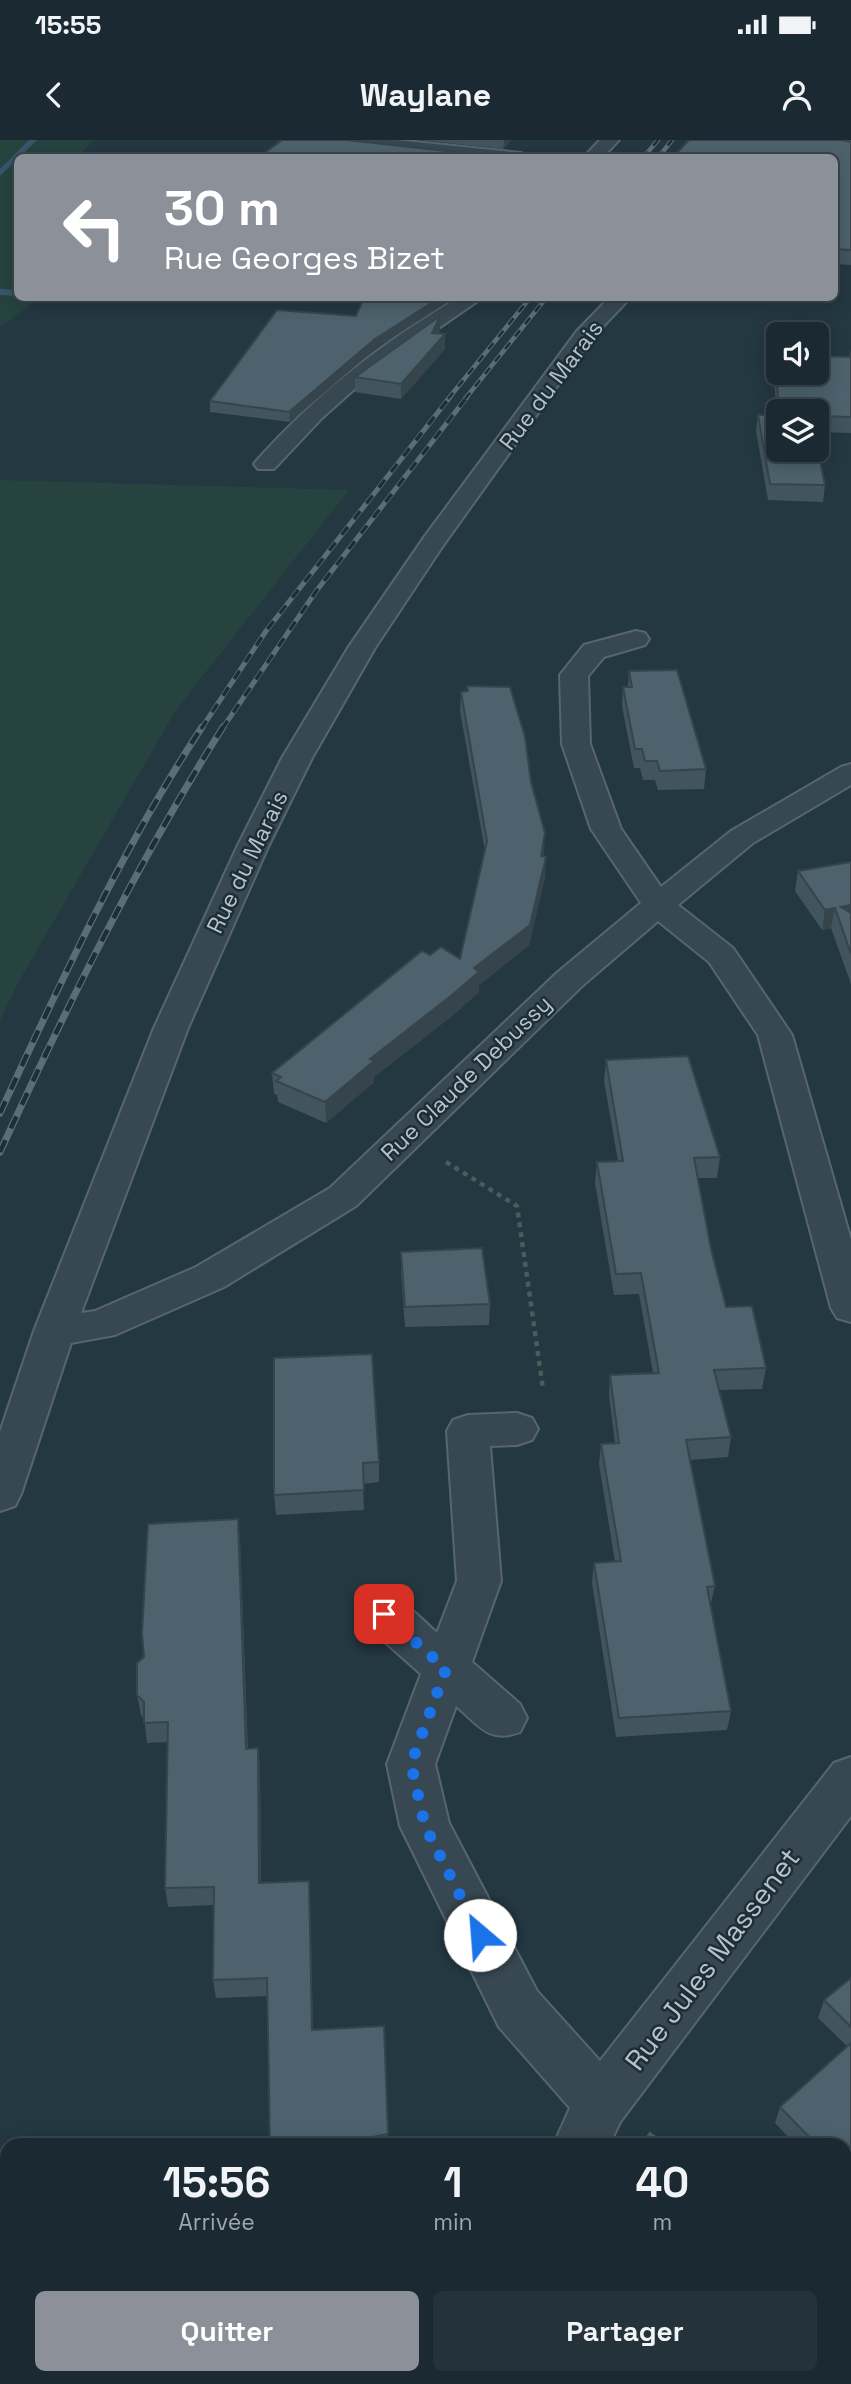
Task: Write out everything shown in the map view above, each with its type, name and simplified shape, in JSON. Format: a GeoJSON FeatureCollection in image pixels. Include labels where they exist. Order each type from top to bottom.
{"type":"FeatureCollection","features":[{"type":"Feature","properties":{"kind":"street"},"geometry":{"type":"LineString","coordinates":[[344,140],[482,154]]}},
{"type":"Feature","properties":{"kind":"street"},"geometry":{"type":"LineString","coordinates":[[596,154],[610,140]]}},
{"type":"Feature","properties":{"kind":"street"},"geometry":{"type":"LineString","coordinates":[[266,464],[302,424],[352,376],[408,334],[467,301]]}},
{"type":"Feature","properties":{"kind":"street","name":"Rue du Marais"},"geometry":{"type":"LineString","coordinates":[[0,1494],[54,1331],[109,1181],[204,950],[298,756],[399,589],[584,335],[617,301]]}},
{"type":"Feature","properties":{"kind":"street"},"geometry":{"type":"LineString","coordinates":[[636,639],[594,651],[574,675],[576,744],[606,830],[658,905],[722,955],[775,1035],[837,1211],[851,1308]]}},
{"type":"Feature","properties":{"kind":"street","name":"Rue Claude Debussy"},"geometry":{"type":"LineString","coordinates":[[54,1331],[101,1325],[210,1277],[343,1197],[404,1135],[570,979],[658,905],[742,837],[851,773]]}},
{"type":"Feature","properties":{"kind":"street"},"geometry":{"type":"LineString","coordinates":[[517,1429],[468,1431],[479,1581],[411,1764],[425,1826],[518,2009],[591,2124]]}},
{"type":"Feature","properties":{"kind":"street"},"geometry":{"type":"LineString","coordinates":[[384,1614],[503,1718]]}},
{"type":"Feature","properties":{"kind":"street","name":"Rue Jules Massenet"},"geometry":{"type":"LineString","coordinates":[[591,2124],[851,1778]]}},
{"type":"Feature","properties":{"kind":"path"},"geometry":{"type":"LineString","coordinates":[[404,1135],[517,1206],[544,1396],[517,1429]]}},
{"type":"Feature","properties":{"kind":"green space"},"geometry":{"type":"Polygon","coordinates":[[[0,140],[94,140],[80,154],[14,154],[14,301],[36,301],[0,327],[0,140]]]}},
{"type":"Feature","properties":{"kind":"green space"},"geometry":{"type":"Polygon","coordinates":[[[0,480],[349,490],[176,710],[18,983],[0,1020],[0,480]]]}},
{"type":"Feature","properties":{"kind":"building"},"geometry":{"type":"Polygon","coordinates":[[[282,140],[347,140],[464,153],[493,153],[492,154],[263,154],[282,140]]]}},
{"type":"Feature","properties":{"kind":"building"},"geometry":{"type":"Polygon","coordinates":[[[689,140],[851,142],[851,250],[838,249],[838,154],[676,154],[689,140]]]}},
{"type":"Feature","properties":{"kind":"building"},"geometry":{"type":"Polygon","coordinates":[[[363,301],[434,301],[375,339],[289,412],[210,401],[277,310],[356,316],[363,301]]]}},
{"type":"Feature","properties":{"kind":"building"},"geometry":{"type":"Polygon","coordinates":[[[440,316],[432,333],[445,334],[401,384],[355,377],[440,316]]]}},
{"type":"Feature","properties":{"kind":"building"},"geometry":{"type":"Polygon","coordinates":[[[829,356],[851,357],[851,417],[829,416],[829,399],[778,399],[777,385],[829,385],[829,356]]]}},
{"type":"Feature","properties":{"kind":"building"},"geometry":{"type":"Polygon","coordinates":[[[758,415],[766,415],[766,461],[758,415]]]}},
{"type":"Feature","properties":{"kind":"building"},"geometry":{"type":"Polygon","coordinates":[[[766,462],[820,462],[825,485],[770,484],[766,462]]]}},
{"type":"Feature","properties":{"kind":"building"},"geometry":{"type":"Polygon","coordinates":[[[677,670],[706,769],[660,771],[657,761],[645,761],[642,749],[635,749],[623,687],[632,687],[629,671],[677,670]]]}},
{"type":"Feature","properties":{"kind":"building"},"geometry":{"type":"Polygon","coordinates":[[[467,686],[510,687],[525,737],[531,782],[545,833],[541,856],[546,857],[530,925],[474,968],[479,972],[370,1059],[374,1061],[325,1102],[276,1081],[281,1077],[272,1073],[422,951],[430,955],[441,947],[460,959],[487,841],[461,692],[468,691],[467,686]]]}},
{"type":"Feature","properties":{"kind":"building"},"geometry":{"type":"Polygon","coordinates":[[[851,862],[851,905],[841,907],[851,913],[851,954],[835,908],[825,910],[798,871],[851,862]]]}},
{"type":"Feature","properties":{"kind":"building"},"geometry":{"type":"Polygon","coordinates":[[[688,1056],[720,1157],[694,1158],[711,1249],[726,1307],[752,1306],[766,1368],[714,1370],[731,1437],[686,1440],[715,1586],[707,1587],[731,1711],[619,1718],[594,1563],[621,1561],[601,1444],[619,1443],[610,1375],[659,1373],[641,1273],[616,1274],[597,1162],[623,1161],[606,1060],[688,1056]]]}},
{"type":"Feature","properties":{"kind":"building"},"geometry":{"type":"Polygon","coordinates":[[[482,1248],[490,1304],[405,1307],[401,1252],[482,1248]]]}},
{"type":"Feature","properties":{"kind":"building"},"geometry":{"type":"Polygon","coordinates":[[[372,1354],[379,1462],[363,1463],[364,1490],[274,1495],[274,1358],[372,1354]]]}},
{"type":"Feature","properties":{"kind":"building"},"geometry":{"type":"Polygon","coordinates":[[[238,1519],[246,1749],[258,1748],[259,1883],[309,1881],[312,2030],[384,2026],[388,2134],[372,2138],[270,2138],[267,1978],[213,1980],[214,1887],[165,1888],[168,1722],[144,1723],[144,1702],[137,1695],[137,1663],[144,1657],[142,1633],[148,1524],[238,1519]]]}},
{"type":"Feature","properties":{"kind":"building"},"geometry":{"type":"Polygon","coordinates":[[[851,1978],[851,2027],[824,2000],[851,1978]]]}},
{"type":"Feature","properties":{"kind":"building"},"geometry":{"type":"Polygon","coordinates":[[[851,2043],[851,2138],[810,2138],[780,2107],[851,2043]]]}},
{"type":"Feature","properties":{"kind":"waterway"},"geometry":{"type":"LineString","coordinates":[[19,154],[33,140]]}},
{"type":"Feature","properties":{"kind":"waterway"},"geometry":{"type":"LineString","coordinates":[[0,174],[14,160]]}},
{"type":"Feature","properties":{"kind":"waterway"},"geometry":{"type":"LineString","coordinates":[[0,292],[14,293]]}},
{"type":"Feature","properties":{"kind":"railway"},"geometry":{"type":"LineString","coordinates":[[646,154],[658,140]]}},
{"type":"Feature","properties":{"kind":"railway"},"geometry":{"type":"LineString","coordinates":[[661,154],[672,140]]}},
{"type":"Feature","properties":{"kind":"railway"},"geometry":{"type":"LineString","coordinates":[[448,399],[528,301]]}},
{"type":"Feature","properties":{"kind":"railway"},"geometry":{"type":"LineString","coordinates":[[465,399],[544,301]]}},
{"type":"Feature","properties":{"kind":"railway"},"geometry":{"type":"LineString","coordinates":[[201,729],[266,631],[450,397]]}},
{"type":"Feature","properties":{"kind":"railway"},"geometry":{"type":"LineString","coordinates":[[222,729],[317,590],[467,397]]}},
{"type":"Feature","properties":{"kind":"railway"},"geometry":{"type":"LineString","coordinates":[[0,1113],[69,965],[119,868],[202,727]]}},
{"type":"Feature","properties":{"kind":"railway"},"geometry":{"type":"LineString","coordinates":[[0,1152],[104,936],[161,830],[223,727]]}},
{"type":"Feature","properties":{"kind":"route"},"geometry":{"type":"LineString","coordinates":[[384,1614],[446,1669],[411,1764],[425,1826],[480,1935]]}}]}
